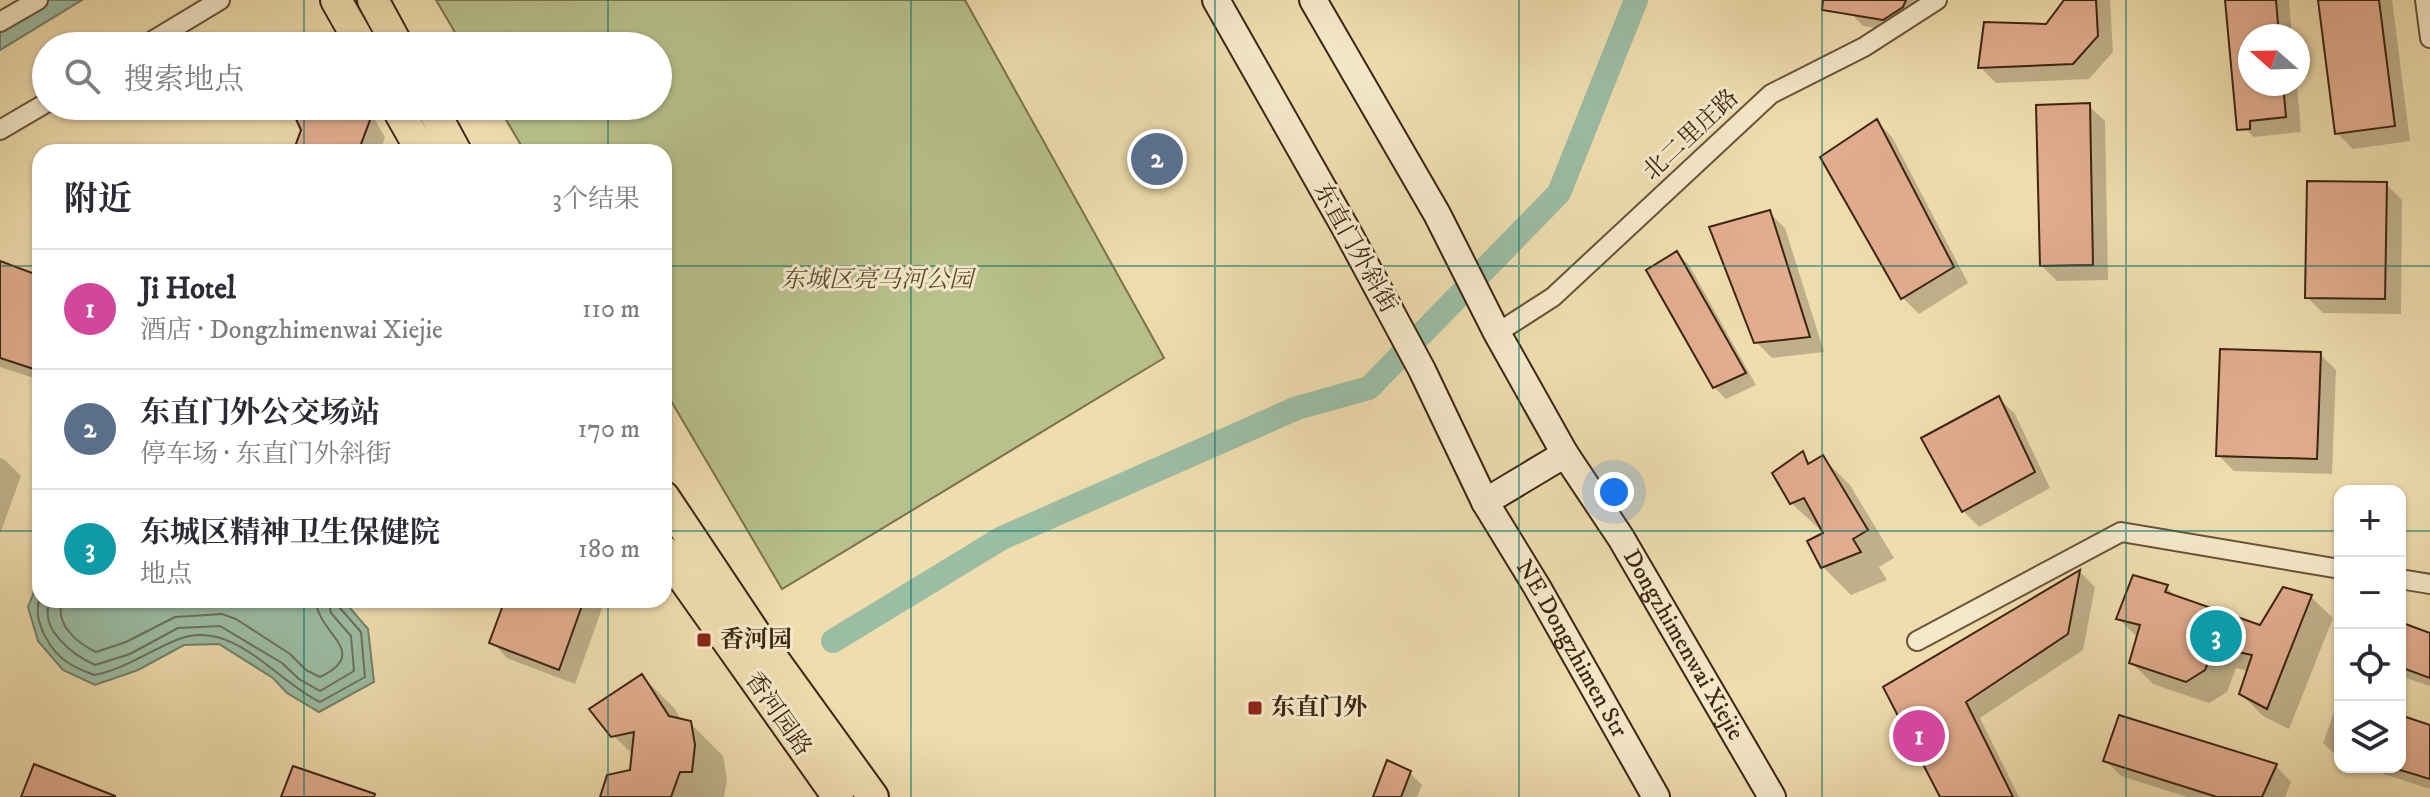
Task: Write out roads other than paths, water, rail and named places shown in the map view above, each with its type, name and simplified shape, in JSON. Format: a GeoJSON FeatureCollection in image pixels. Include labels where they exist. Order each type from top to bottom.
{"type":"FeatureCollection","features":[{"type":"Feature","properties":{"kind":"highway"},"geometry":{"type":"LineString","coordinates":[[336,0],[354,32]]}},
{"type":"Feature","properties":{"kind":"highway"},"geometry":{"type":"LineString","coordinates":[[373,0],[390,32]]}},
{"type":"Feature","properties":{"kind":"highway"},"geometry":{"type":"LineString","coordinates":[[404,120],[417,144]]}},
{"type":"Feature","properties":{"kind":"highway"},"geometry":{"type":"LineString","coordinates":[[439,120],[452,144]]}},
{"type":"Feature","properties":{"kind":"highway"},"geometry":{"type":"LineString","coordinates":[[672,509],[758,638],[873,797]]}},
{"type":"Feature","properties":{"kind":"highway","name":"香河园路"},"geometry":{"type":"LineString","coordinates":[[672,562],[838,797]]}},
{"type":"Feature","properties":{"kind":"main road","name":"东直门外斜街"},"geometry":{"type":"LineString","coordinates":[[1216,0],[1422,370],[1485,502]]}},
{"type":"Feature","properties":{"kind":"main road"},"geometry":{"type":"LineString","coordinates":[[1313,0],[1437,214],[1497,333],[1565,454],[1485,502]]}},
{"type":"Feature","properties":{"kind":"main road","name":"Dongzhimenwai Xiejie"},"geometry":{"type":"LineString","coordinates":[[1565,454],[1621,538],[1772,797]]}},
{"type":"Feature","properties":{"kind":"main road","name":"NE Dongzhimen Str"},"geometry":{"type":"LineString","coordinates":[[1485,502],[1656,797]]}},
{"type":"Feature","properties":{"kind":"street"},"geometry":{"type":"LineString","coordinates":[[0,22],[38,0]]}},
{"type":"Feature","properties":{"kind":"street"},"geometry":{"type":"LineString","coordinates":[[167,32],[220,0]]}},
{"type":"Feature","properties":{"kind":"street","name":"北二里庄路"},"geometry":{"type":"LineString","coordinates":[[1497,333],[1553,297],[1771,94],[1864,47],[1937,0]]}},
{"type":"Feature","properties":{"kind":"street"},"geometry":{"type":"LineString","coordinates":[[2425,0],[2430,38]]}},
{"type":"Feature","properties":{"kind":"street"},"geometry":{"type":"LineString","coordinates":[[0,130],[32,111]]}},
{"type":"Feature","properties":{"kind":"street"},"geometry":{"type":"LineString","coordinates":[[1917,641],[2121,532],[2334,568]]}},
{"type":"Feature","properties":{"kind":"street"},"geometry":{"type":"LineString","coordinates":[[2406,580],[2430,584]]}},
{"type":"Feature","properties":{"kind":"water"},"geometry":{"type":"Polygon","coordinates":[[[38,0],[82,0],[0,50],[0,22],[38,0]]]}},
{"type":"Feature","properties":{"kind":"water"},"geometry":{"type":"Polygon","coordinates":[[[32,597],[32,608],[350,608],[368,629],[374,682],[319,712],[219,644],[184,645],[138,670],[95,685],[63,670],[38,641],[28,607],[32,597]]]}},
{"type":"Feature","properties":{"kind":"waterway"},"geometry":{"type":"LineString","coordinates":[[833,641],[1002,538],[1297,408],[1369,388],[1559,193],[1636,0]]}},
{"type":"Feature","properties":{"kind":"place","name":"东直门外公交场站"},"geometry":{"type":"Point","coordinates":[1157,159]}},
{"type":"Feature","properties":{"kind":"place","name":"东城区精神卫生保健院"},"geometry":{"type":"Point","coordinates":[2216,636]}},
{"type":"Feature","properties":{"kind":"place","name":"香河园"},"geometry":{"type":"Point","coordinates":[704,640]}},
{"type":"Feature","properties":{"kind":"place","name":"东直门外"},"geometry":{"type":"Point","coordinates":[1255,708]}},
{"type":"Feature","properties":{"kind":"place","name":"Ji Hotel"},"geometry":{"type":"Point","coordinates":[1919,736]}},
{"type":"Feature","properties":{"kind":"park label","name":"东城区亮马河公园"},"geometry":{"type":"Point","coordinates":[877,280]}}]}
